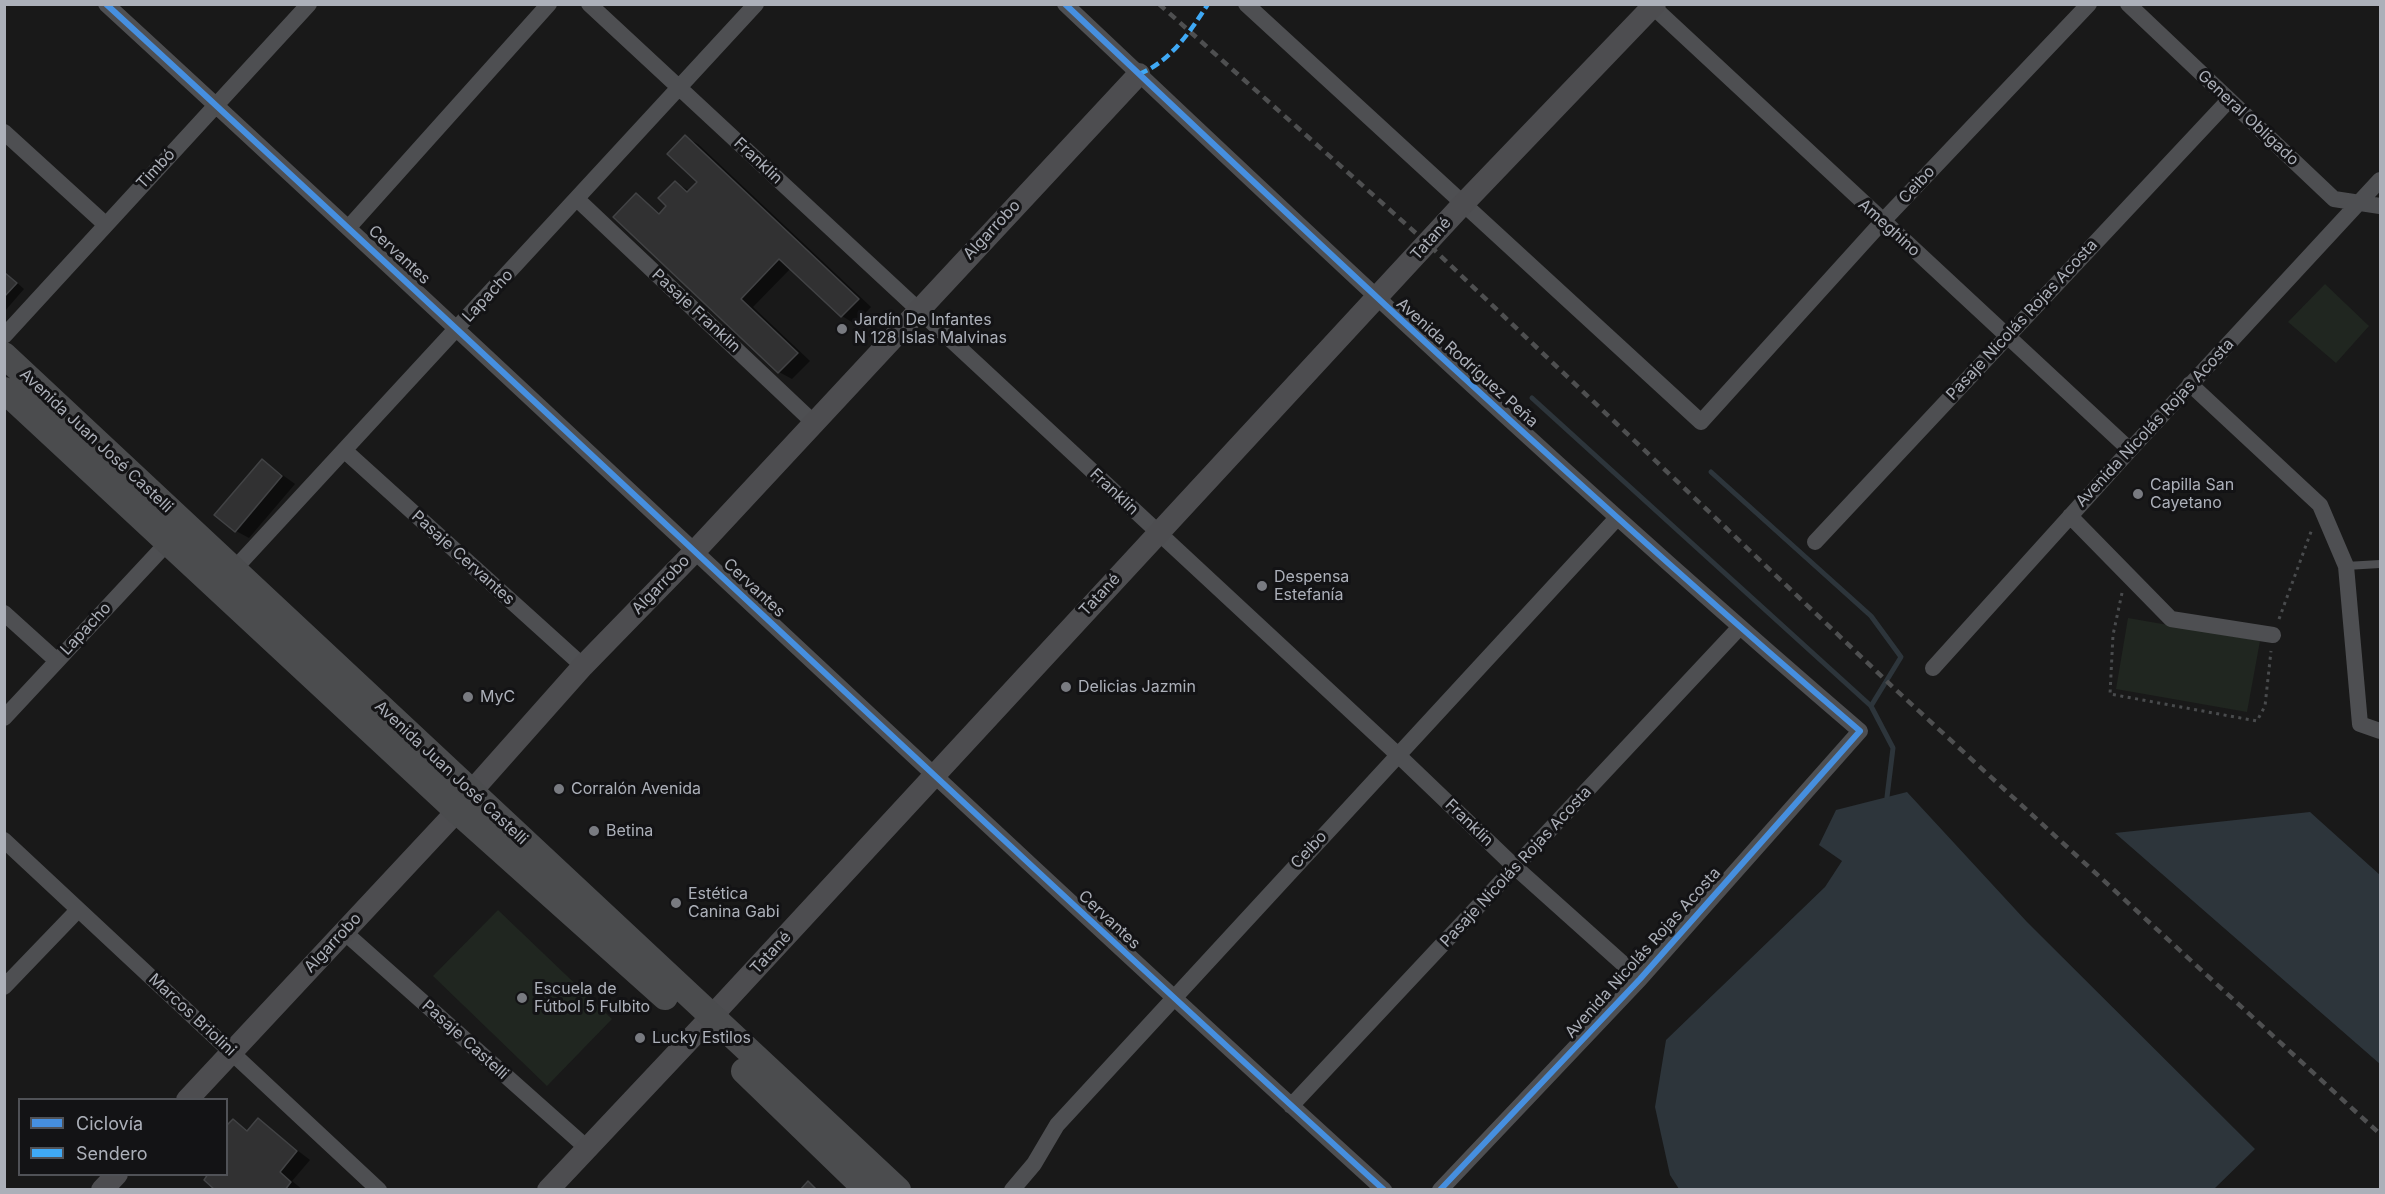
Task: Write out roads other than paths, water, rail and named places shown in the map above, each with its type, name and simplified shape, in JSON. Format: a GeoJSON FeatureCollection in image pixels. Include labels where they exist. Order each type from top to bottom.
{"type":"FeatureCollection","features":[{"type":"Feature","properties":{"kind":"main road","name":"Avenida Juan José Castelli"},"geometry":{"type":"LineString","coordinates":[[4,355],[226,579],[464,802],[705,1022],[898,1190]]}},
{"type":"Feature","properties":{"kind":"main road","name":"Avenida Juan José Castelli"},"geometry":{"type":"LineString","coordinates":[[4,390],[169,541],[226,579]]}},
{"type":"Feature","properties":{"kind":"main road","name":"Avenida Juan José Castelli"},"geometry":{"type":"LineString","coordinates":[[705,1022],[867,1190]]}},
{"type":"Feature","properties":{"kind":"street","name":"Cervantes"},"geometry":{"type":"LineString","coordinates":[[106,4],[349,227],[1173,998],[1384,1190]]}},
{"type":"Feature","properties":{"kind":"street","name":"Timbó"},"geometry":{"type":"LineString","coordinates":[[4,336],[309,4]]}},
{"type":"Feature","properties":{"kind":"street"},"geometry":{"type":"LineString","coordinates":[[349,227],[549,4]]}},
{"type":"Feature","properties":{"kind":"street","name":"Franklin"},"geometry":{"type":"LineString","coordinates":[[589,4],[1397,754],[1515,867],[1640,979]]}},
{"type":"Feature","properties":{"kind":"street","name":"Lapacho"},"geometry":{"type":"LineString","coordinates":[[226,579],[578,200],[756,4]]}},
{"type":"Feature","properties":{"kind":"street","name":"Avenida Rodríguez Peña"},"geometry":{"type":"LineString","coordinates":[[1065,4],[1376,299],[1739,628],[1860,731]]}},
{"type":"Feature","properties":{"kind":"street"},"geometry":{"type":"LineString","coordinates":[[1246,4],[1463,204]]}},
{"type":"Feature","properties":{"kind":"street","name":"Ceibo"},"geometry":{"type":"LineString","coordinates":[[1463,204],[1701,422],[1882,222],[2088,4]]}},
{"type":"Feature","properties":{"kind":"street","name":"General Obligado"},"geometry":{"type":"LineString","coordinates":[[2128,4],[2334,199],[2380,206]]}},
{"type":"Feature","properties":{"kind":"street","name":"Tatané"},"geometry":{"type":"LineString","coordinates":[[548,1190],[1463,204],[1653,5]]}},
{"type":"Feature","properties":{"kind":"street","name":"Ameghino"},"geometry":{"type":"LineString","coordinates":[[1653,5],[1882,222],[2008,334],[2130,450]]}},
{"type":"Feature","properties":{"kind":"street","name":"Algarrobo"},"geometry":{"type":"LineString","coordinates":[[189,1098],[464,802],[583,666],[695,551],[917,309],[1139,74]]}},
{"type":"Feature","properties":{"kind":"street","name":"Pasaje Nicolás Rojas Acosta"},"geometry":{"type":"LineString","coordinates":[[1815,542],[2229,100]]}},
{"type":"Feature","properties":{"kind":"street"},"geometry":{"type":"LineString","coordinates":[[4,132],[105,224]]}},
{"type":"Feature","properties":{"kind":"street","name":"Avenida Nicolás Rojas Acosta"},"geometry":{"type":"LineString","coordinates":[[1934,668],[2190,384],[2380,180]]}},
{"type":"Feature","properties":{"kind":"street","name":"Pasaje Franklin"},"geometry":{"type":"LineString","coordinates":[[578,200],[813,422]]}},
{"type":"Feature","properties":{"kind":"street"},"geometry":{"type":"LineString","coordinates":[[2190,384],[2320,505],[2346,566],[2360,724],[2380,731],[2380,741]]}},
{"type":"Feature","properties":{"kind":"street","name":"Pasaje Cervantes"},"geometry":{"type":"LineString","coordinates":[[344,450],[583,666]]}},
{"type":"Feature","properties":{"kind":"street"},"geometry":{"type":"LineString","coordinates":[[2070,516],[2171,619],[2273,635]]}},
{"type":"Feature","properties":{"kind":"street","name":"Ceibo"},"geometry":{"type":"LineString","coordinates":[[1012,1190],[1034,1164],[1057,1125],[1617,518]]}},
{"type":"Feature","properties":{"kind":"street","name":"Lapacho"},"geometry":{"type":"LineString","coordinates":[[4,717],[169,541]]}},
{"type":"Feature","properties":{"kind":"street"},"geometry":{"type":"LineString","coordinates":[[4,613],[56,660]]}},
{"type":"Feature","properties":{"kind":"street","name":"Pasaje Nicolás Rojas Acosta"},"geometry":{"type":"LineString","coordinates":[[1291,1106],[1739,628]]}},
{"type":"Feature","properties":{"kind":"street","name":"Avenida Nicolás Rojas Acosta"},"geometry":{"type":"LineString","coordinates":[[1440,1190],[1640,979],[1860,731]]}},
{"type":"Feature","properties":{"kind":"street","name":"Marcos Briolini"},"geometry":{"type":"LineString","coordinates":[[4,840],[379,1190]]}},
{"type":"Feature","properties":{"kind":"street"},"geometry":{"type":"LineString","coordinates":[[4,987],[78,910]]}},
{"type":"Feature","properties":{"kind":"street","name":"Pasaje Castelli"},"geometry":{"type":"LineString","coordinates":[[343,931],[587,1148]]}},
{"type":"Feature","properties":{"kind":"street"},"geometry":{"type":"LineString","coordinates":[[102,1190],[115,1176]]}},
{"type":"Feature","properties":{"kind":"lane"},"geometry":{"type":"LineString","coordinates":[[2346,566],[2380,564]]}},
{"type":"Feature","properties":{"kind":"waterway"},"geometry":{"type":"LineString","coordinates":[[1532,398],[1871,706],[1893,748],[1887,797]]}},
{"type":"Feature","properties":{"kind":"waterway"},"geometry":{"type":"LineString","coordinates":[[1711,472],[1871,616],[1901,657],[1871,706]]}},
{"type":"Feature","properties":{"kind":"railway"},"geometry":{"type":"LineString","coordinates":[[1159,4],[1427,243],[1896,690],[2380,1134]]}},
{"type":"Feature","properties":{"kind":"place","name":"Jardín De Infantes N 128 Islas Malvinas"},"geometry":{"type":"Point","coordinates":[842,329]}},
{"type":"Feature","properties":{"kind":"place","name":"Capilla San Cayetano"},"geometry":{"type":"Point","coordinates":[2138,494]}},
{"type":"Feature","properties":{"kind":"place","name":"Despensa Estefanía"},"geometry":{"type":"Point","coordinates":[1262,586]}},
{"type":"Feature","properties":{"kind":"place","name":"Delicias Jazmin"},"geometry":{"type":"Point","coordinates":[1066,687]}},
{"type":"Feature","properties":{"kind":"place","name":"MyC"},"geometry":{"type":"Point","coordinates":[468,697]}},
{"type":"Feature","properties":{"kind":"place","name":"Corralón Avenida"},"geometry":{"type":"Point","coordinates":[559,789]}},
{"type":"Feature","properties":{"kind":"place","name":"Betina"},"geometry":{"type":"Point","coordinates":[594,831]}},
{"type":"Feature","properties":{"kind":"place","name":"Estética Canina Gabi"},"geometry":{"type":"Point","coordinates":[676,903]}},
{"type":"Feature","properties":{"kind":"place","name":"Escuela de Fútbol 5 Fulbito"},"geometry":{"type":"Point","coordinates":[522,998]}},
{"type":"Feature","properties":{"kind":"place","name":"Lucky Estilos"},"geometry":{"type":"Point","coordinates":[640,1038]}}]}
